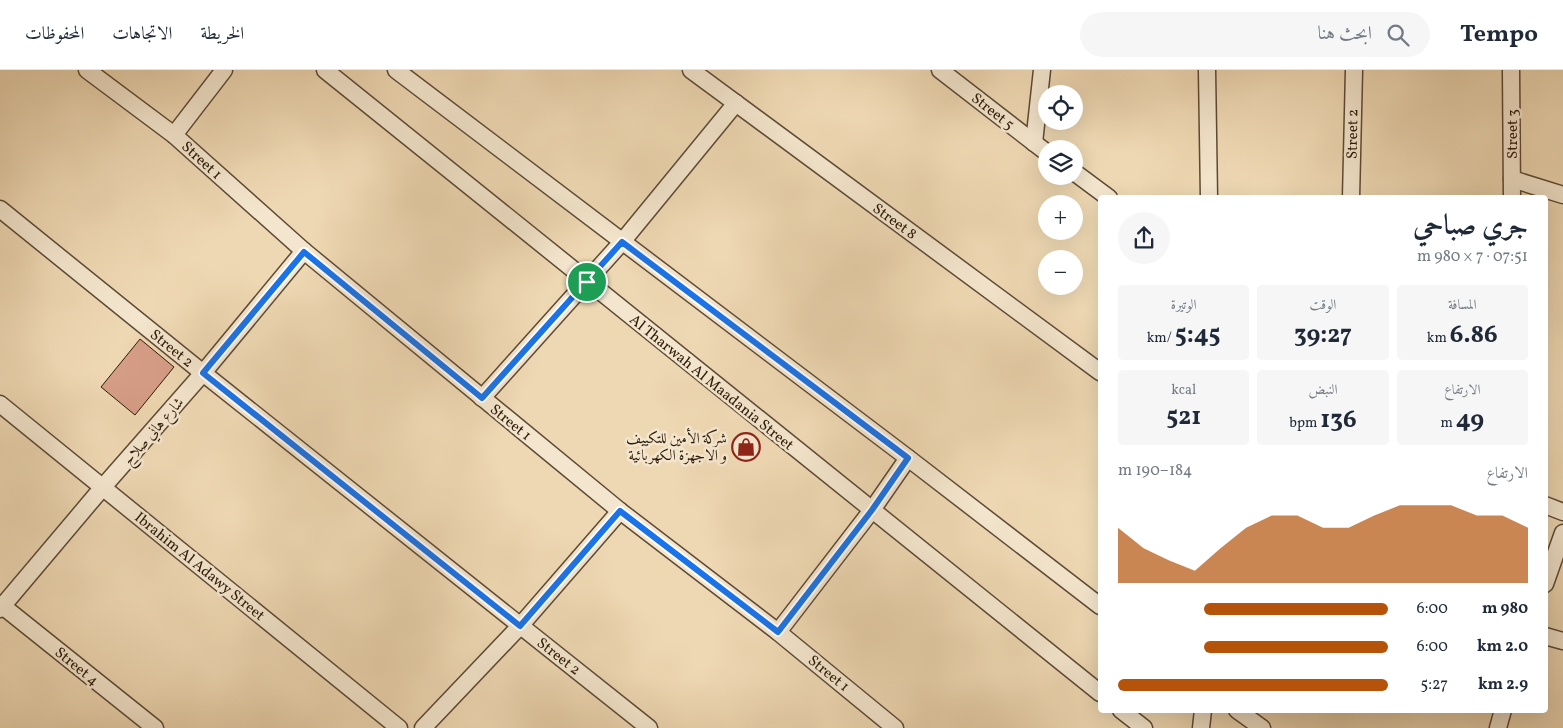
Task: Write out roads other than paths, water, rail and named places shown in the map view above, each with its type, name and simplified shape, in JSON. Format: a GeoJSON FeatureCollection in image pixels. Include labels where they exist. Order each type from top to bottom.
{"type":"FeatureCollection","features":[{"type":"Feature","properties":{"kind":"street","name":"Street 1"},"geometry":{"type":"LineString","coordinates":[[88,70],[174,135],[304,252],[620,511],[778,632],[895,728]]}},
{"type":"Feature","properties":{"kind":"street"},"geometry":{"type":"LineString","coordinates":[[174,135],[224,70]]}},
{"type":"Feature","properties":{"kind":"street","name":"Al Tharwah Al Maadania Street"},"geometry":{"type":"LineString","coordinates":[[325,70],[1098,691]]}},
{"type":"Feature","properties":{"kind":"street"},"geometry":{"type":"LineString","coordinates":[[396,70],[1098,604]]}},
{"type":"Feature","properties":{"kind":"street","name":"Street 8"},"geometry":{"type":"LineString","coordinates":[[691,70],[1098,371]]}},
{"type":"Feature","properties":{"kind":"street","name":"Street 5"},"geometry":{"type":"LineString","coordinates":[[940,70],[1038,145]]}},
{"type":"Feature","properties":{"kind":"street"},"geometry":{"type":"LineString","coordinates":[[1040,140],[1042,70]]}},
{"type":"Feature","properties":{"kind":"street"},"geometry":{"type":"LineString","coordinates":[[1207,70],[1209,195]]}},
{"type":"Feature","properties":{"kind":"street","name":"Street 2"},"geometry":{"type":"LineString","coordinates":[[1351,195],[1354,70]]}},
{"type":"Feature","properties":{"kind":"street","name":"Street 3"},"geometry":{"type":"LineString","coordinates":[[1511,70],[1512,195]]}},
{"type":"Feature","properties":{"kind":"street"},"geometry":{"type":"LineString","coordinates":[[482,398],[622,242],[736,103]]}},
{"type":"Feature","properties":{"kind":"street"},"geometry":{"type":"LineString","coordinates":[[1083,179],[1105,195]]}},
{"type":"Feature","properties":{"kind":"street"},"geometry":{"type":"LineString","coordinates":[[1512,179],[1563,195]]}},
{"type":"Feature","properties":{"kind":"street","name":"Street 2"},"geometry":{"type":"LineString","coordinates":[[0,209],[650,728]]}},
{"type":"Feature","properties":{"kind":"street","name":"شارع هاني صلاح"},"geometry":{"type":"LineString","coordinates":[[1,606],[203,373],[304,252]]}},
{"type":"Feature","properties":{"kind":"street","name":"Ibrahim Al Adawy Street"},"geometry":{"type":"LineString","coordinates":[[0,404],[399,728]]}},
{"type":"Feature","properties":{"kind":"street"},"geometry":{"type":"LineString","coordinates":[[778,632],[872,510],[908,458]]}},
{"type":"Feature","properties":{"kind":"street"},"geometry":{"type":"LineString","coordinates":[[1548,506],[1563,512]]}},
{"type":"Feature","properties":{"kind":"street"},"geometry":{"type":"LineString","coordinates":[[422,728],[520,626],[620,511]]}},
{"type":"Feature","properties":{"kind":"street"},"geometry":{"type":"LineString","coordinates":[[1548,579],[1558,564],[1563,534]]}},
{"type":"Feature","properties":{"kind":"street","name":"Street 4"},"geometry":{"type":"LineString","coordinates":[[1,606],[155,728]]}},
{"type":"Feature","properties":{"kind":"street"},"geometry":{"type":"LineString","coordinates":[[1548,637],[1563,641]]}},
{"type":"Feature","properties":{"kind":"street"},"geometry":{"type":"LineString","coordinates":[[1125,713],[1144,728]]}},
{"type":"Feature","properties":{"kind":"street"},"geometry":{"type":"LineString","coordinates":[[1201,728],[1203,713]]}},
{"type":"Feature","properties":{"kind":"street"},"geometry":{"type":"LineString","coordinates":[[1241,713],[1262,728]]}},
{"type":"Feature","properties":{"kind":"street"},"geometry":{"type":"LineString","coordinates":[[1498,728],[1502,713]]}},
{"type":"Feature","properties":{"kind":"place","name":"شركة الأمين للتكييف و الاجهزة الكهربائية"},"geometry":{"type":"Point","coordinates":[746,447]}}]}
